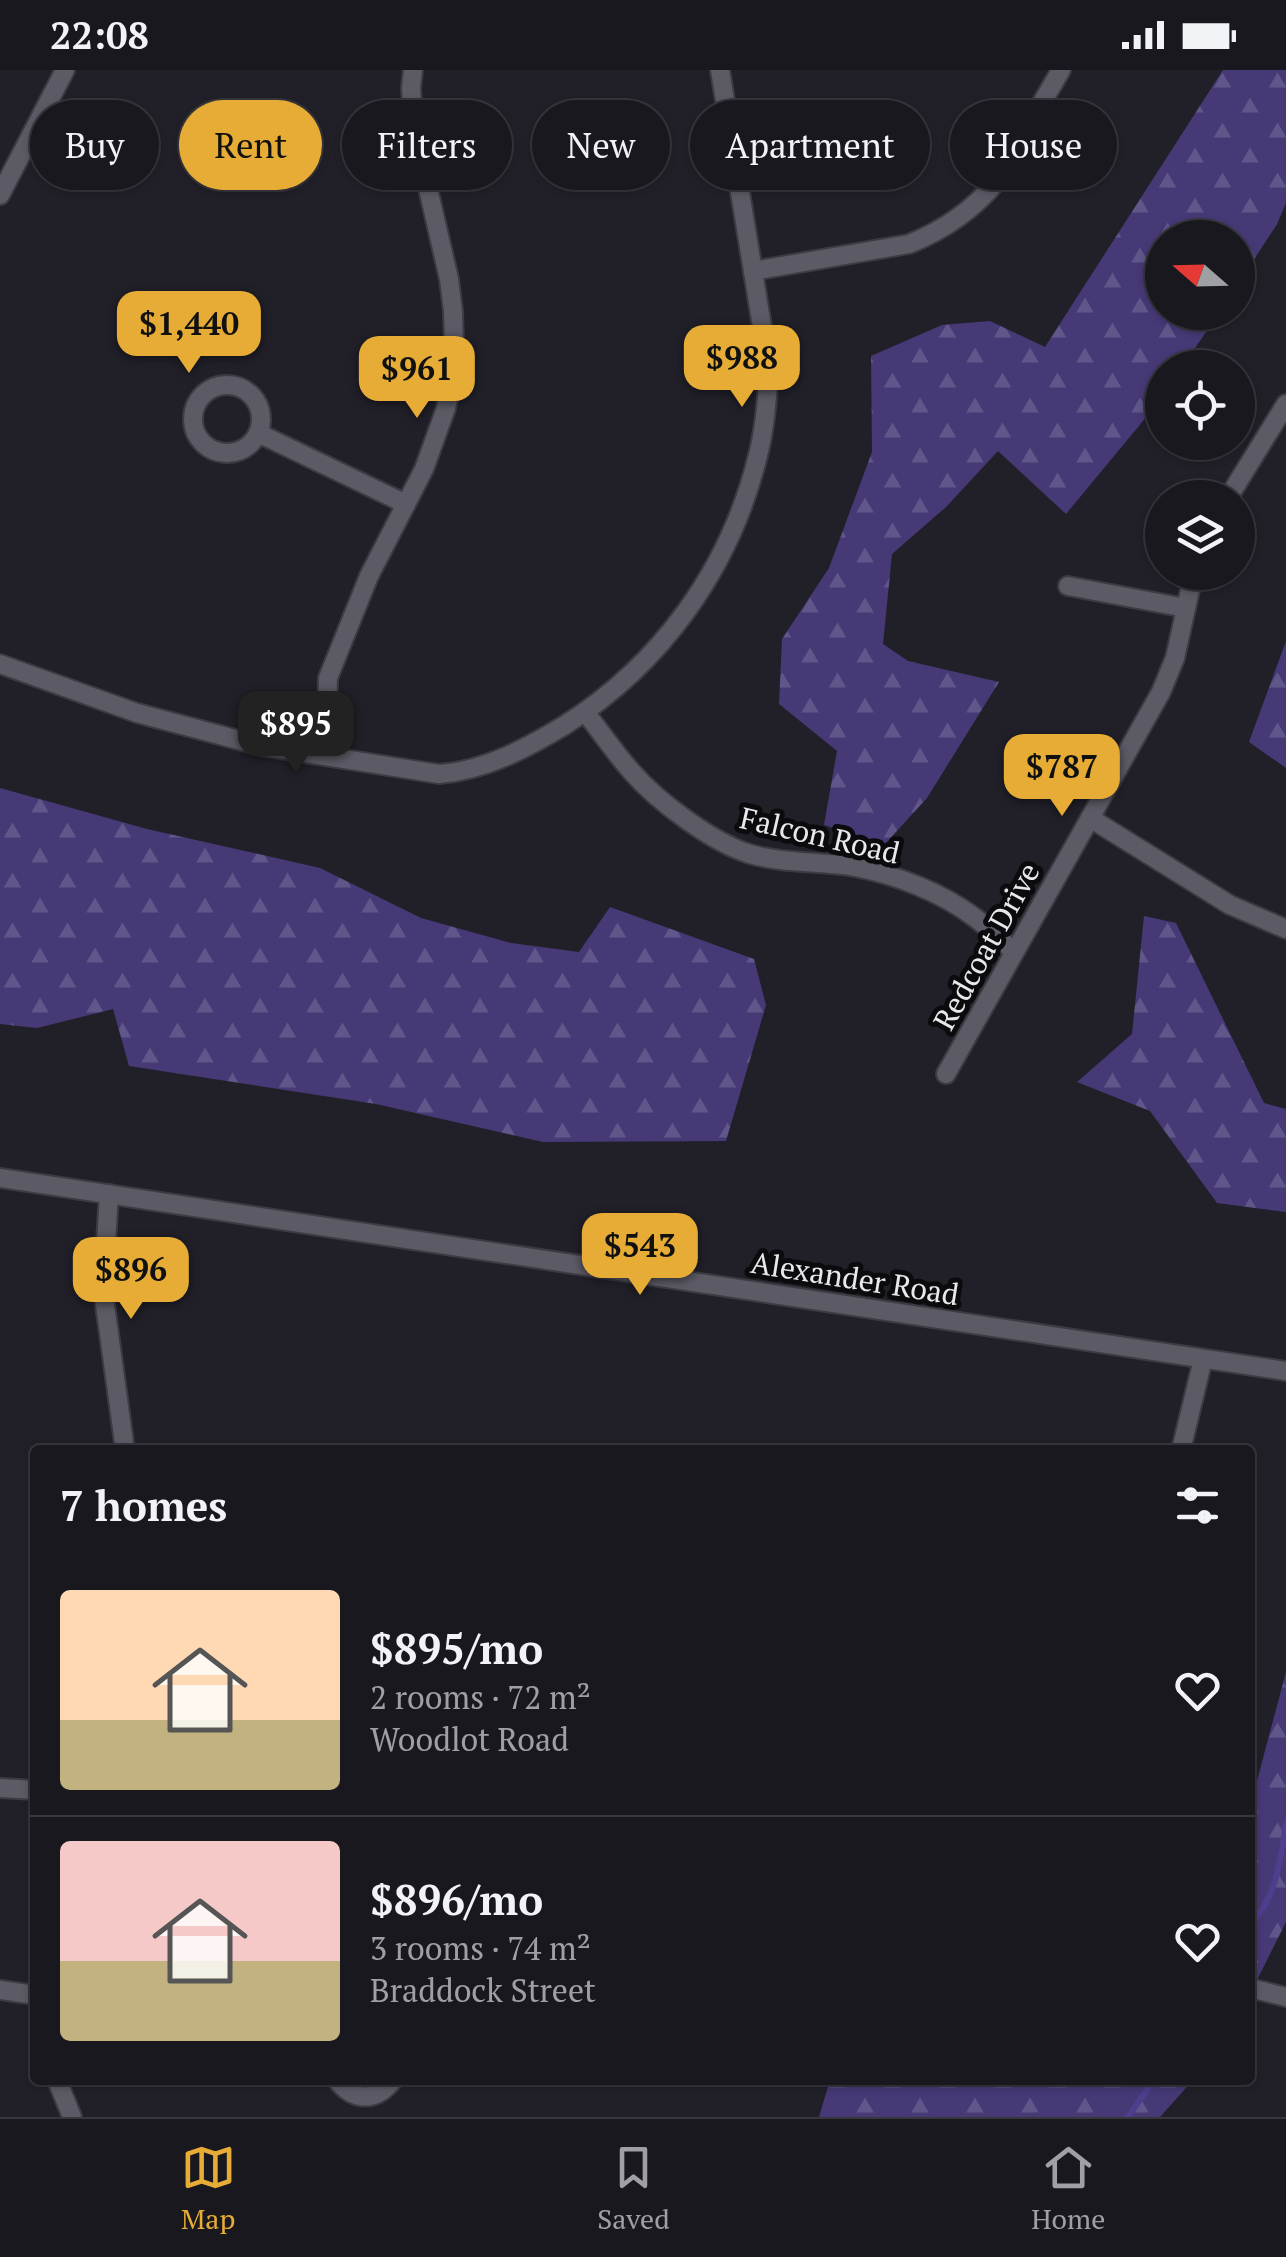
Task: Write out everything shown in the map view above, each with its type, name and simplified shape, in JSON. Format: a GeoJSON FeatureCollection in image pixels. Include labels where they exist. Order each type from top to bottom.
{"type":"FeatureCollection","features":[{"type":"Feature","properties":{"kind":"street"},"geometry":{"type":"LineString","coordinates":[[0,195],[65,70]]}},
{"type":"Feature","properties":{"kind":"street"},"geometry":{"type":"LineString","coordinates":[[326,756],[328,678],[370,576],[437,439],[449,392],[454,343],[449,278],[414,128],[413,70]]}},
{"type":"Feature","properties":{"kind":"street"},"geometry":{"type":"LineString","coordinates":[[0,664],[136,713],[261,746],[438,774],[461,772],[544,738],[619,686],[681,620],[706,583],[745,500],[760,442],[769,369],[720,70]]}},
{"type":"Feature","properties":{"kind":"street"},"geometry":{"type":"LineString","coordinates":[[753,271],[908,244],[957,220],[996,182],[1061,70]]}},
{"type":"Feature","properties":{"kind":"street"},"geometry":{"type":"LineString","coordinates":[[1239,480],[1286,404]]}},
{"type":"Feature","properties":{"kind":"street"},"geometry":{"type":"LineString","coordinates":[[258,433],[406,504]]}},
{"type":"Feature","properties":{"kind":"street"},"geometry":{"type":"LineString","coordinates":[[1068,586],[1186,608]]}},
{"type":"Feature","properties":{"kind":"street","name":"Redcoat Drive"},"geometry":{"type":"LineString","coordinates":[[946,1074],[1160,692],[1176,658],[1190,590]]}},
{"type":"Feature","properties":{"kind":"street","name":"Falcon Road"},"geometry":{"type":"LineString","coordinates":[[586,712],[633,774],[713,838],[748,853],[853,867],[893,877],[972,915],[1014,952]]}},
{"type":"Feature","properties":{"kind":"street"},"geometry":{"type":"LineString","coordinates":[[1090,818],[1230,905],[1286,928]]}},
{"type":"Feature","properties":{"kind":"street","name":"Alexander Road"},"geometry":{"type":"LineString","coordinates":[[0,1178],[1286,1370]]}},
{"type":"Feature","properties":{"kind":"street"},"geometry":{"type":"LineString","coordinates":[[110,1194],[102,1290],[124,1445]]}},
{"type":"Feature","properties":{"kind":"street"},"geometry":{"type":"LineString","coordinates":[[1182,1445],[1203,1358]]}},
{"type":"Feature","properties":{"kind":"street"},"geometry":{"type":"LineString","coordinates":[[0,1788],[30,1790]]}},
{"type":"Feature","properties":{"kind":"street"},"geometry":{"type":"LineString","coordinates":[[1255,1989],[1286,1996]]}},
{"type":"Feature","properties":{"kind":"street"},"geometry":{"type":"LineString","coordinates":[[0,1990],[30,1994]]}},
{"type":"Feature","properties":{"kind":"street"},"geometry":{"type":"LineString","coordinates":[[59,2085],[72,2117]]}},
{"type":"Feature","properties":{"kind":"street"},"geometry":{"type":"LineString","coordinates":[[342,2085],[351,2094],[363,2097],[383,2092],[389,2085]]}},
{"type":"Feature","properties":{"kind":"street"},"geometry":{"type":"LineString","coordinates":[[360,2117],[363,2097]]}},
{"type":"Feature","properties":{"kind":"green space"},"geometry":{"type":"Polygon","coordinates":[[[1223,70],[1286,70],[1286,203],[1255,258],[1255,220],[1145,220],[1145,330],[1207,330],[1194,350],[1145,350],[1145,419],[1066,514],[998,451],[946,507],[892,554],[883,644],[908,661],[999,682],[927,798],[885,844],[824,825],[837,751],[779,704],[782,639],[829,568],[872,452],[871,356],[942,325],[990,321],[1045,347],[1223,70]]]}},
{"type":"Feature","properties":{"kind":"green space"},"geometry":{"type":"Polygon","coordinates":[[[1286,641],[1286,768],[1249,742],[1286,641]]]}},
{"type":"Feature","properties":{"kind":"green space"},"geometry":{"type":"Polygon","coordinates":[[[0,788],[147,829],[320,868],[421,918],[511,943],[579,952],[610,907],[754,959],[766,1005],[726,1141],[543,1142],[376,1104],[129,1066],[113,1009],[37,1028],[0,1024],[0,788]]]}},
{"type":"Feature","properties":{"kind":"green space"},"geometry":{"type":"Polygon","coordinates":[[[1144,916],[1176,923],[1264,1103],[1286,1109],[1286,1212],[1217,1203],[1150,1111],[1077,1082],[1132,1034],[1144,916]]]}},
{"type":"Feature","properties":{"kind":"green space"},"geometry":{"type":"Polygon","coordinates":[[[1286,1672],[1286,1922],[1255,1984],[1255,1788],[1286,1672]]]}},
{"type":"Feature","properties":{"kind":"green space"},"geometry":{"type":"Polygon","coordinates":[[[829,2085],[1189,2085],[1160,2117],[819,2117],[829,2085]]]}},
{"type":"Feature","properties":{"kind":"waterway"},"geometry":{"type":"LineString","coordinates":[[1255,1919],[1272,1890],[1286,1824]]}},
{"type":"Feature","properties":{"kind":"waterway"},"geometry":{"type":"LineString","coordinates":[[1128,2117],[1150,2085]]}}]}
